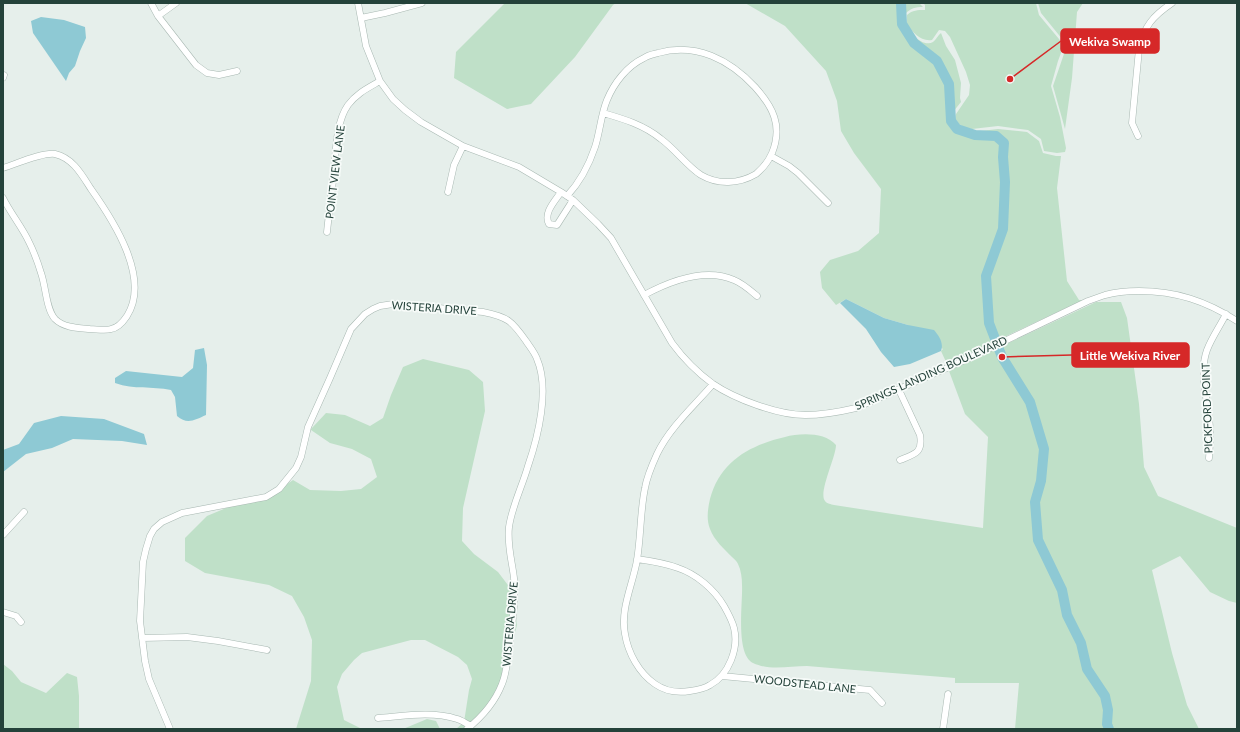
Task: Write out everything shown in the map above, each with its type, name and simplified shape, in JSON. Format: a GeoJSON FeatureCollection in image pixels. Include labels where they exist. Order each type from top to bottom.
{"type":"FeatureCollection","features":[{"type":"Feature","properties":{"kind":"street"},"geometry":{"type":"LineString","coordinates":[[151,3],[158,16],[196,65],[207,73],[219,75],[237,71]]}},
{"type":"Feature","properties":{"kind":"street"},"geometry":{"type":"LineString","coordinates":[[158,16],[176,3]]}},
{"type":"Feature","properties":{"kind":"street","name":"SPRINGS LANDING BOULEVARD"},"geometry":{"type":"LineString","coordinates":[[358,3],[366,46],[380,81],[393,99],[427,126],[463,146],[518,167],[573,200],[611,238],[672,343],[681,355],[713,384],[743,399],[774,411],[804,415],[838,412],[856,408],[965,360],[1088,301],[1106,295],[1124,292],[1153,291],[1172,293],[1207,304],[1237,321]]}},
{"type":"Feature","properties":{"kind":"street"},"geometry":{"type":"LineString","coordinates":[[361,18],[422,3]]}},
{"type":"Feature","properties":{"kind":"street"},"geometry":{"type":"LineString","coordinates":[[1138,136],[1132,122],[1141,38],[1150,21],[1159,12],[1172,3]]}},
{"type":"Feature","properties":{"kind":"street"},"geometry":{"type":"LineString","coordinates":[[567,196],[584,174],[595,148],[603,113],[606,101],[617,82],[634,64],[645,57],[672,49],[685,49],[709,55],[732,66],[750,81],[767,102],[776,122],[778,134],[771,156],[763,167],[745,179],[735,182],[724,182],[712,180],[700,175],[661,138],[649,130],[635,123],[603,113]]}},
{"type":"Feature","properties":{"kind":"street","name":"POINT VIEW LANE"},"geometry":{"type":"LineString","coordinates":[[327,232],[337,135],[342,118],[347,106],[362,90],[380,81]]}},
{"type":"Feature","properties":{"kind":"street"},"geometry":{"type":"LineString","coordinates":[[448,192],[454,166],[463,146]]}},
{"type":"Feature","properties":{"kind":"street"},"geometry":{"type":"LineString","coordinates":[[3,168],[46,154],[55,154],[67,159],[74,165],[105,209],[118,231],[126,248],[133,273],[133,301],[129,312],[118,327],[110,330],[80,328],[65,326],[56,320],[50,311],[43,278],[36,258],[29,242],[3,198]]}},
{"type":"Feature","properties":{"kind":"street"},"geometry":{"type":"LineString","coordinates":[[771,156],[798,173],[828,203]]}},
{"type":"Feature","properties":{"kind":"street"},"geometry":{"type":"LineString","coordinates":[[561,192],[547,214],[549,224],[556,225],[573,200]]}},
{"type":"Feature","properties":{"kind":"street"},"geometry":{"type":"LineString","coordinates":[[644,294],[679,278],[707,275],[722,276],[734,279],[757,296]]}},
{"type":"Feature","properties":{"kind":"street","name":"WISTERIA DRIVE"},"geometry":{"type":"LineString","coordinates":[[170,729],[149,679],[142,638],[140,605],[143,562],[146,548],[154,529],[162,522],[182,513],[266,497],[279,489],[296,468],[301,457],[308,427],[351,329],[365,314],[373,309],[380,306],[393,304],[483,312],[495,314],[505,318],[515,325],[537,358],[542,377],[541,411],[533,449],[512,514],[509,529],[508,542],[514,579],[514,590],[512,626],[506,672],[502,684],[494,699],[486,711],[469,728]]}},
{"type":"Feature","properties":{"kind":"street","name":"PICKFORD POINT"},"geometry":{"type":"LineString","coordinates":[[1209,458],[1210,419],[1204,381],[1204,366],[1207,351],[1212,339],[1226,314]]}},
{"type":"Feature","properties":{"kind":"street"},"geometry":{"type":"LineString","coordinates":[[637,559],[679,568],[693,575],[706,584],[723,604],[734,629],[735,640],[731,660],[722,676],[711,685],[697,690],[683,692],[665,690],[655,684],[638,666],[628,646],[624,633],[624,622],[625,608],[637,559],[645,487],[649,473],[665,440],[676,425],[713,384]]}},
{"type":"Feature","properties":{"kind":"street"},"geometry":{"type":"LineString","coordinates":[[899,390],[920,435],[921,443],[919,450],[914,454],[900,460]]}},
{"type":"Feature","properties":{"kind":"street"},"geometry":{"type":"LineString","coordinates":[[3,535],[24,512]]}},
{"type":"Feature","properties":{"kind":"street"},"geometry":{"type":"LineString","coordinates":[[3,612],[16,616],[21,622]]}},
{"type":"Feature","properties":{"kind":"street"},"geometry":{"type":"LineString","coordinates":[[142,638],[187,637],[267,650]]}},
{"type":"Feature","properties":{"kind":"street","name":"WOODSTEAD LANE"},"geometry":{"type":"LineString","coordinates":[[722,676],[870,690],[882,704]]}},
{"type":"Feature","properties":{"kind":"street"},"geometry":{"type":"LineString","coordinates":[[943,729],[948,694]]}},
{"type":"Feature","properties":{"kind":"street"},"geometry":{"type":"LineString","coordinates":[[378,718],[426,714],[443,715],[458,719],[469,728]]}},
{"type":"Feature","properties":{"kind":"green space"},"geometry":{"type":"Polygon","coordinates":[[[505,3],[616,3],[575,57],[531,104],[507,109],[454,78],[456,52],[505,3]]]}},
{"type":"Feature","properties":{"kind":"green space"},"geometry":{"type":"Polygon","coordinates":[[[745,3],[919,3],[923,7],[913,8],[905,14],[905,25],[913,35],[925,43],[933,42],[941,33],[946,46],[955,60],[961,83],[961,102],[953,112],[953,119],[957,126],[963,130],[972,132],[998,129],[1027,132],[1039,141],[1043,153],[1061,156],[1057,188],[1067,281],[1079,300],[1083,300],[947,364],[941,351],[943,349],[908,325],[884,318],[846,299],[836,305],[822,288],[820,272],[830,260],[858,251],[879,233],[881,189],[854,153],[841,131],[837,101],[826,71],[785,26],[745,3]]]}},
{"type":"Feature","properties":{"kind":"green space"},"geometry":{"type":"Polygon","coordinates":[[[923,3],[1036,3],[1039,15],[1064,45],[1051,86],[1060,117],[1066,148],[1065,152],[1057,153],[1044,151],[1041,139],[1028,130],[998,126],[972,129],[965,128],[959,124],[955,119],[956,114],[969,95],[970,85],[966,72],[950,37],[945,31],[939,30],[932,40],[928,40],[917,36],[907,24],[907,15],[911,12],[925,10],[925,5],[923,3]]]}},
{"type":"Feature","properties":{"kind":"green space"},"geometry":{"type":"Polygon","coordinates":[[[1038,3],[1083,3],[1077,12],[1072,78],[1065,129],[1053,86],[1067,45],[1041,13],[1038,3]]]}},
{"type":"Feature","properties":{"kind":"green space"},"geometry":{"type":"Polygon","coordinates":[[[1096,302],[1121,302],[1127,318],[1139,404],[1144,467],[1158,496],[1237,528],[1237,603],[1210,592],[1180,556],[1152,570],[1172,653],[1187,705],[1199,729],[1015,729],[1019,683],[955,683],[955,678],[807,666],[780,668],[766,667],[753,663],[747,658],[742,639],[741,627],[742,582],[740,569],[738,563],[714,537],[708,521],[710,499],[721,474],[729,465],[749,450],[772,440],[805,434],[819,436],[826,438],[836,445],[825,483],[823,497],[827,503],[983,528],[988,437],[965,414],[949,371],[1096,302]]]}},
{"type":"Feature","properties":{"kind":"green space"},"geometry":{"type":"Polygon","coordinates":[[[423,359],[469,370],[483,382],[485,411],[463,508],[462,541],[474,554],[498,572],[511,589],[517,625],[502,683],[493,705],[469,729],[456,729],[464,722],[472,679],[467,665],[458,657],[425,640],[411,640],[362,653],[342,674],[337,687],[344,720],[362,729],[296,729],[311,681],[312,640],[304,617],[292,596],[269,585],[205,573],[185,561],[185,538],[207,516],[238,503],[274,493],[293,480],[310,490],[341,491],[361,489],[377,477],[371,459],[352,449],[330,443],[311,429],[326,413],[345,415],[370,426],[383,418],[403,367],[423,359]]]}},
{"type":"Feature","properties":{"kind":"green space"},"geometry":{"type":"Polygon","coordinates":[[[3,664],[12,671],[21,682],[46,693],[67,673],[77,677],[79,696],[79,729],[3,729],[3,664]]]}},
{"type":"Feature","properties":{"kind":"green space"},"geometry":{"type":"Polygon","coordinates":[[[427,719],[436,721],[440,729],[403,729],[427,719]]]}},
{"type":"Feature","properties":{"kind":"water"},"geometry":{"type":"Polygon","coordinates":[[[41,17],[64,20],[85,27],[86,38],[75,66],[69,73],[66,81],[33,33],[31,21],[41,17]]]}},
{"type":"Feature","properties":{"kind":"water"},"geometry":{"type":"Polygon","coordinates":[[[846,299],[884,318],[908,325],[934,330],[941,342],[941,351],[910,364],[894,367],[881,352],[866,329],[840,303],[846,299]]]}},
{"type":"Feature","properties":{"kind":"water"},"geometry":{"type":"Polygon","coordinates":[[[204,348],[207,365],[206,415],[198,419],[188,421],[177,416],[175,397],[171,390],[136,387],[115,383],[115,378],[126,371],[182,377],[193,368],[195,350],[204,348]]]}},
{"type":"Feature","properties":{"kind":"water"},"geometry":{"type":"Polygon","coordinates":[[[61,416],[104,419],[144,434],[147,445],[122,441],[73,439],[52,448],[26,454],[3,472],[3,450],[19,444],[34,423],[61,416]]]}},
{"type":"Feature","properties":{"kind":"waterway"},"geometry":{"type":"LineString","coordinates":[[901,3],[902,24],[914,43],[937,61],[949,84],[951,121],[957,129],[975,135],[996,136],[1004,143],[1003,157],[1005,182],[1003,229],[986,276],[989,323],[1002,357],[1030,402],[1044,449],[1041,481],[1035,502],[1038,540],[1062,590],[1067,615],[1081,643],[1087,669],[1105,696],[1108,710],[1107,724],[1109,729]]}},
{"type":"Feature","properties":{"kind":"waterway"},"geometry":{"type":"LineString","coordinates":[[1105,729],[1107,724]]}},
{"type":"Feature","properties":{"kind":"place","name":"Wekiva Swamp"},"geometry":{"type":"Point","coordinates":[1010,79]}},
{"type":"Feature","properties":{"kind":"place","name":"Little Wekiva River"},"geometry":{"type":"Point","coordinates":[1002,357]}}]}
